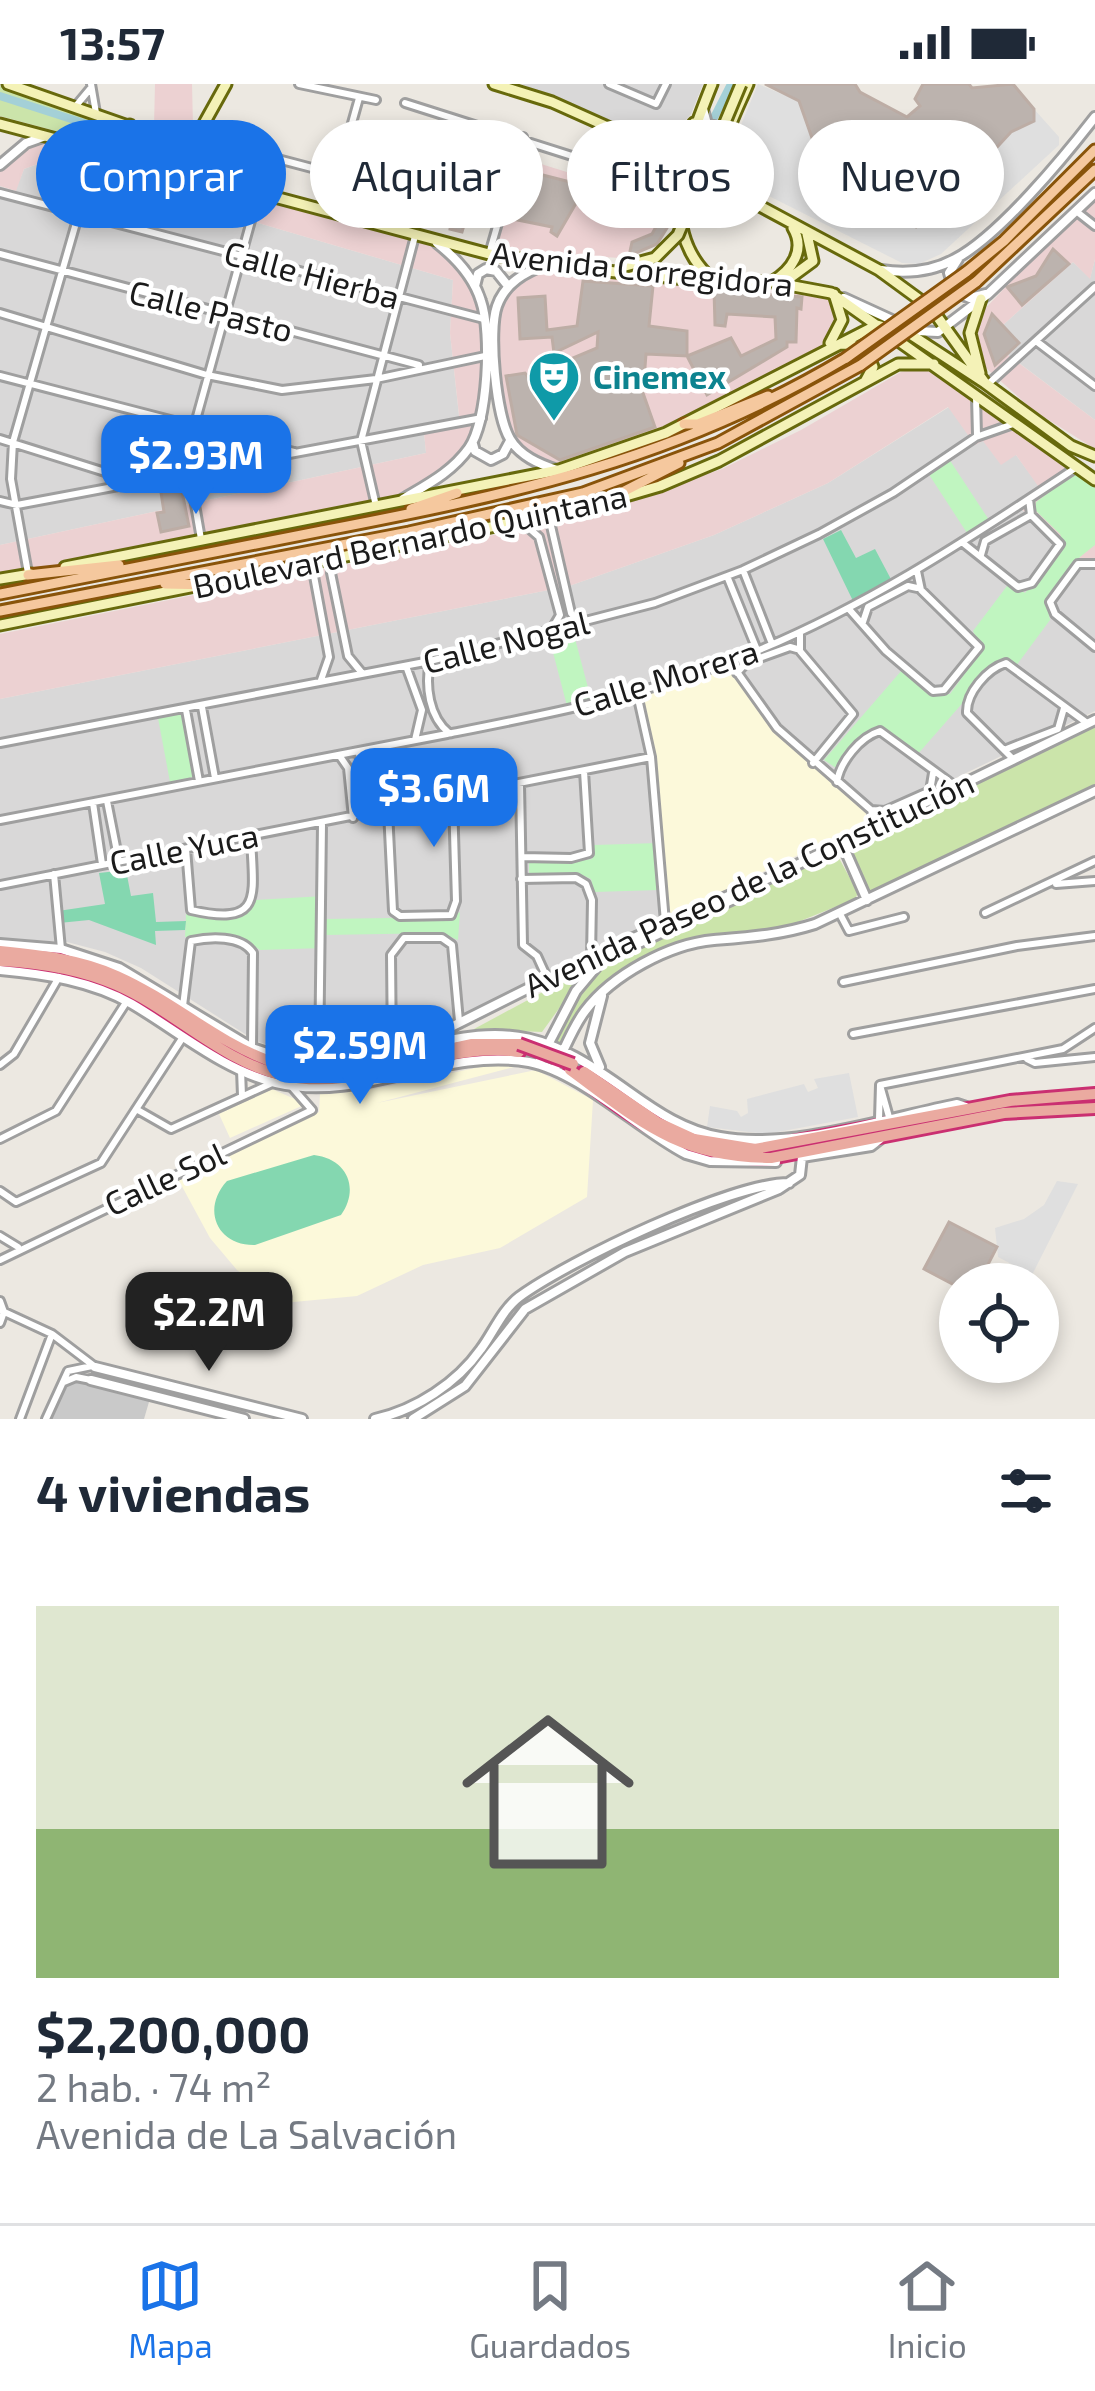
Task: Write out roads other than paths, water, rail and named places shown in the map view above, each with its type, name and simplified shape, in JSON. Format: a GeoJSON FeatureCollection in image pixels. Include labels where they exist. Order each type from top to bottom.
{"type":"FeatureCollection","features":[{"type":"Feature","properties":{"kind":"highway"},"geometry":{"type":"LineString","coordinates":[[0,948],[94,966],[242,1053],[296,1069],[354,1070],[472,1044],[519,1048],[566,1063],[657,1122],[729,1148],[766,1148],[968,1108],[1095,1094]]}},
{"type":"Feature","properties":{"kind":"highway"},"geometry":{"type":"LineString","coordinates":[[1,967],[22,962],[56,966],[117,986],[216,1046]]}},
{"type":"Feature","properties":{"kind":"highway"},"geometry":{"type":"LineString","coordinates":[[22,962],[57,976]]}},
{"type":"Feature","properties":{"kind":"highway"},"geometry":{"type":"LineString","coordinates":[[168,1016],[183,1037],[285,1076],[347,1078],[486,1049],[519,1048]]}},
{"type":"Feature","properties":{"kind":"highway"},"geometry":{"type":"LineString","coordinates":[[566,1063],[670,1140],[715,1155],[771,1158],[1004,1113],[1095,1108]]}},
{"type":"Feature","properties":{"kind":"main road"},"geometry":{"type":"LineString","coordinates":[[8,84],[118,120]]}},
{"type":"Feature","properties":{"kind":"main road"},"geometry":{"type":"LineString","coordinates":[[207,120],[226,84]]}},
{"type":"Feature","properties":{"kind":"main road","name":"Avenida Corregidora"},"geometry":{"type":"LineString","coordinates":[[494,84],[592,120]]}},
{"type":"Feature","properties":{"kind":"main road"},"geometry":{"type":"LineString","coordinates":[[699,120],[712,84]]}},
{"type":"Feature","properties":{"kind":"main road"},"geometry":{"type":"LineString","coordinates":[[733,120],[744,84]]}},
{"type":"Feature","properties":{"kind":"main road"},"geometry":{"type":"LineString","coordinates":[[622,267],[656,258],[678,236],[744,84]]}},
{"type":"Feature","properties":{"kind":"main road"},"geometry":{"type":"LineString","coordinates":[[695,120],[703,107]]}},
{"type":"Feature","properties":{"kind":"main road","name":"Avenida Corregidora"},"geometry":{"type":"LineString","coordinates":[[0,124],[36,132]]}},
{"type":"Feature","properties":{"kind":"main road","name":"Boulevard Bernardo Quintana"},"geometry":{"type":"LineString","coordinates":[[0,594],[495,499],[590,473],[740,417],[846,358],[966,272],[1004,242],[1095,150]]}},
{"type":"Feature","properties":{"kind":"main road","name":"Boulevard Bernardo Quintana"},"geometry":{"type":"LineString","coordinates":[[0,611],[552,501],[718,443],[861,365],[976,282],[1095,170]]}},
{"type":"Feature","properties":{"kind":"main road","name":"Avenida Corregidora"},"geometry":{"type":"LineString","coordinates":[[286,199],[489,254],[714,281],[778,283],[838,296],[1093,478]]}},
{"type":"Feature","properties":{"kind":"main road","name":"Avenida Corregidora"},"geometry":{"type":"LineString","coordinates":[[774,214],[880,270],[918,297],[986,384],[1071,446],[1095,456]]}},
{"type":"Feature","properties":{"kind":"main road"},"geometry":{"type":"LineString","coordinates":[[778,283],[797,256],[797,232],[787,221]]}},
{"type":"Feature","properties":{"kind":"main road"},"geometry":{"type":"LineString","coordinates":[[681,228],[694,264],[714,281]]}},
{"type":"Feature","properties":{"kind":"main road"},"geometry":{"type":"LineString","coordinates":[[778,283],[813,262],[815,252],[806,231]]}},
{"type":"Feature","properties":{"kind":"main road"},"geometry":{"type":"LineString","coordinates":[[824,350],[840,331],[838,296]]}},
{"type":"Feature","properties":{"kind":"main road"},"geometry":{"type":"LineString","coordinates":[[985,297],[971,323],[970,341],[986,384]]}},
{"type":"Feature","properties":{"kind":"main road"},"geometry":{"type":"LineString","coordinates":[[883,326],[910,334],[986,384]]}},
{"type":"Feature","properties":{"kind":"main road","name":"Boulevard Bernardo Quintana"},"geometry":{"type":"LineString","coordinates":[[0,579],[559,470],[684,424],[835,344],[883,326]]}},
{"type":"Feature","properties":{"kind":"main road"},"geometry":{"type":"LineString","coordinates":[[835,344],[856,344],[868,353],[874,368],[861,385]]}},
{"type":"Feature","properties":{"kind":"main road","name":"Boulevard Bernardo Quintana"},"geometry":{"type":"LineString","coordinates":[[0,625],[555,517],[719,461],[898,364],[936,364]]}},
{"type":"Feature","properties":{"kind":"main road"},"geometry":{"type":"LineString","coordinates":[[684,424],[698,424],[812,378]]}},
{"type":"Feature","properties":{"kind":"main road"},"geometry":{"type":"LineString","coordinates":[[603,502],[718,443]]}},
{"type":"Feature","properties":{"kind":"main road"},"geometry":{"type":"LineString","coordinates":[[384,519],[457,493]]}},
{"type":"Feature","properties":{"kind":"main road"},"geometry":{"type":"LineString","coordinates":[[28,575],[178,559]]}},
{"type":"Feature","properties":{"kind":"main road"},"geometry":{"type":"LineString","coordinates":[[141,583],[213,585]]}},
{"type":"Feature","properties":{"kind":"street"},"geometry":{"type":"LineString","coordinates":[[299,84],[376,100]]}},
{"type":"Feature","properties":{"kind":"street"},"geometry":{"type":"LineString","coordinates":[[609,84],[656,104],[665,84]]}},
{"type":"Feature","properties":{"kind":"street"},"geometry":{"type":"LineString","coordinates":[[75,107],[90,86]]}},
{"type":"Feature","properties":{"kind":"street"},"geometry":{"type":"LineString","coordinates":[[90,86],[95,112]]}},
{"type":"Feature","properties":{"kind":"street"},"geometry":{"type":"LineString","coordinates":[[286,163],[331,173],[340,166],[358,98]]}},
{"type":"Feature","properties":{"kind":"street"},"geometry":{"type":"LineString","coordinates":[[405,103],[464,120]]}},
{"type":"Feature","properties":{"kind":"street"},"geometry":{"type":"LineString","coordinates":[[703,107],[708,120]]}},
{"type":"Feature","properties":{"kind":"street"},"geometry":{"type":"LineString","coordinates":[[985,297],[970,298],[954,291],[949,273],[958,258],[1063,156],[1095,116]]}},
{"type":"Feature","properties":{"kind":"street"},"geometry":{"type":"LineString","coordinates":[[0,165],[36,140]]}},
{"type":"Feature","properties":{"kind":"street"},"geometry":{"type":"LineString","coordinates":[[1063,156],[1081,155]]}},
{"type":"Feature","properties":{"kind":"street","name":"Calle Hierba"},"geometry":{"type":"LineString","coordinates":[[0,193],[36,203]]}},
{"type":"Feature","properties":{"kind":"street"},"geometry":{"type":"LineString","coordinates":[[838,296],[916,331],[944,329],[985,297],[1095,193]]}},
{"type":"Feature","properties":{"kind":"street"},"geometry":{"type":"LineString","coordinates":[[1076,212],[1095,226]]}},
{"type":"Feature","properties":{"kind":"street"},"geometry":{"type":"LineString","coordinates":[[28,575],[11,478],[13,442],[75,228]]}},
{"type":"Feature","properties":{"kind":"street","name":"Calle Hierba"},"geometry":{"type":"LineString","coordinates":[[130,228],[486,320]]}},
{"type":"Feature","properties":{"kind":"street"},"geometry":{"type":"LineString","coordinates":[[201,539],[191,476],[194,429],[248,228]]}},
{"type":"Feature","properties":{"kind":"street"},"geometry":{"type":"LineString","coordinates":[[489,254],[496,228]]}},
{"type":"Feature","properties":{"kind":"street"},"geometry":{"type":"LineString","coordinates":[[376,506],[361,441],[416,234]]}},
{"type":"Feature","properties":{"kind":"street"},"geometry":{"type":"LineString","coordinates":[[400,501],[445,474],[473,443],[482,418],[486,320],[475,286],[431,238]]}},
{"type":"Feature","properties":{"kind":"street","name":"Calle Pasto"},"geometry":{"type":"LineString","coordinates":[[0,254],[423,366]]}},
{"type":"Feature","properties":{"kind":"street"},"geometry":{"type":"LineString","coordinates":[[880,270],[920,272],[958,258]]}},
{"type":"Feature","properties":{"kind":"street"},"geometry":{"type":"LineString","coordinates":[[547,264],[508,286],[494,319],[496,362],[500,413],[510,441],[530,459],[559,470]]}},
{"type":"Feature","properties":{"kind":"street"},"geometry":{"type":"LineString","coordinates":[[602,269],[622,267]]}},
{"type":"Feature","properties":{"kind":"street"},"geometry":{"type":"LineString","coordinates":[[475,286],[478,274],[487,269],[508,286]]}},
{"type":"Feature","properties":{"kind":"street"},"geometry":{"type":"LineString","coordinates":[[986,384],[1095,286]]}},
{"type":"Feature","properties":{"kind":"street"},"geometry":{"type":"LineString","coordinates":[[0,313],[207,375],[282,390],[376,379],[484,356]]}},
{"type":"Feature","properties":{"kind":"street"},"geometry":{"type":"LineString","coordinates":[[1036,341],[1095,386]]}},
{"type":"Feature","properties":{"kind":"street"},"geometry":{"type":"LineString","coordinates":[[1083,376],[1095,367]]}},
{"type":"Feature","properties":{"kind":"street"},"geometry":{"type":"LineString","coordinates":[[0,376],[298,453]]}},
{"type":"Feature","properties":{"kind":"street"},"geometry":{"type":"LineString","coordinates":[[976,398],[976,437]]}},
{"type":"Feature","properties":{"kind":"street"},"geometry":{"type":"LineString","coordinates":[[0,501],[17,505],[191,476],[482,418]]}},
{"type":"Feature","properties":{"kind":"street","name":"Calle Nogal"},"geometry":{"type":"LineString","coordinates":[[0,743],[430,661],[581,625],[743,570],[858,513],[976,437],[1016,423]]}},
{"type":"Feature","properties":{"kind":"street"},"geometry":{"type":"LineString","coordinates":[[0,439],[142,483]]}},
{"type":"Feature","properties":{"kind":"street"},"geometry":{"type":"LineString","coordinates":[[473,443],[475,451],[491,460],[503,454],[510,441]]}},
{"type":"Feature","properties":{"kind":"street"},"geometry":{"type":"LineString","coordinates":[[244,442],[250,450],[245,464]]}},
{"type":"Feature","properties":{"kind":"street","name":"Calle Morera"},"geometry":{"type":"LineString","coordinates":[[0,820],[638,694],[730,662],[848,608],[963,543],[1077,467]]}},
{"type":"Feature","properties":{"kind":"street"},"geometry":{"type":"LineString","coordinates":[[963,543],[1018,587],[1032,583],[1060,544],[1031,515],[1029,499]]}},
{"type":"Feature","properties":{"kind":"street"},"geometry":{"type":"LineString","coordinates":[[981,557],[985,541],[1031,515]]}},
{"type":"Feature","properties":{"kind":"street"},"geometry":{"type":"LineString","coordinates":[[555,517],[551,526],[571,613],[581,625]]}},
{"type":"Feature","properties":{"kind":"street"},"geometry":{"type":"LineString","coordinates":[[523,523],[539,537],[560,615],[549,633]]}},
{"type":"Feature","properties":{"kind":"street"},"geometry":{"type":"LineString","coordinates":[[337,562],[331,573],[348,656],[362,673]]}},
{"type":"Feature","properties":{"kind":"street"},"geometry":{"type":"LineString","coordinates":[[1095,564],[1078,564],[1050,602],[1054,614],[1095,647]]}},
{"type":"Feature","properties":{"kind":"street"},"geometry":{"type":"LineString","coordinates":[[305,567],[314,576],[329,657],[320,680]]}},
{"type":"Feature","properties":{"kind":"street"},"geometry":{"type":"LineString","coordinates":[[743,570],[772,644]]}},
{"type":"Feature","properties":{"kind":"street"},"geometry":{"type":"LineString","coordinates":[[917,571],[921,590]]}},
{"type":"Feature","properties":{"kind":"street"},"geometry":{"type":"LineString","coordinates":[[550,577],[563,573]]}},
{"type":"Feature","properties":{"kind":"street"},"geometry":{"type":"LineString","coordinates":[[727,576],[757,650]]}},
{"type":"Feature","properties":{"kind":"street"},"geometry":{"type":"LineString","coordinates":[[848,608],[864,626],[905,669],[933,691],[944,690],[979,647],[921,590],[908,586],[868,607],[864,626]]}},
{"type":"Feature","properties":{"kind":"street"},"geometry":{"type":"LineString","coordinates":[[320,609],[338,604]]}},
{"type":"Feature","properties":{"kind":"street"},"geometry":{"type":"LineString","coordinates":[[800,630],[800,651],[854,714],[813,763]]}},
{"type":"Feature","properties":{"kind":"street"},"geometry":{"type":"LineString","coordinates":[[737,673],[746,663],[784,649],[800,651]]}},
{"type":"Feature","properties":{"kind":"street"},"geometry":{"type":"LineString","coordinates":[[430,661],[427,677],[432,706],[438,724],[449,733]]}},
{"type":"Feature","properties":{"kind":"street"},"geometry":{"type":"LineString","coordinates":[[730,662],[777,728],[871,809],[885,811],[930,791],[935,781],[932,770]]}},
{"type":"Feature","properties":{"kind":"street"},"geometry":{"type":"LineString","coordinates":[[1013,759],[971,719],[966,707],[993,667],[1006,663],[1091,721]]}},
{"type":"Feature","properties":{"kind":"street"},"geometry":{"type":"LineString","coordinates":[[406,665],[422,710],[415,740]]}},
{"type":"Feature","properties":{"kind":"street"},"geometry":{"type":"LineString","coordinates":[[638,694],[651,758],[664,922]]}},
{"type":"Feature","properties":{"kind":"street"},"geometry":{"type":"LineString","coordinates":[[202,706],[215,778]]}},
{"type":"Feature","properties":{"kind":"street"},"geometry":{"type":"LineString","coordinates":[[1004,750],[1058,729],[1064,706]]}},
{"type":"Feature","properties":{"kind":"street"},"geometry":{"type":"LineString","coordinates":[[186,710],[200,781]]}},
{"type":"Feature","properties":{"kind":"street","name":"Avenida Paseo de la Constitución"},"geometry":{"type":"LineString","coordinates":[[0,948],[61,949],[119,968],[253,1048],[320,1064],[392,1054],[1091,721]]}},
{"type":"Feature","properties":{"kind":"street"},"geometry":{"type":"LineString","coordinates":[[837,782],[839,770],[868,735],[880,731],[955,786]]}},
{"type":"Feature","properties":{"kind":"street"},"geometry":{"type":"LineString","coordinates":[[359,752],[365,803],[371,814]]}},
{"type":"Feature","properties":{"kind":"street"},"geometry":{"type":"LineString","coordinates":[[340,755],[348,768],[353,818]]}},
{"type":"Feature","properties":{"kind":"street","name":"Calle Yuca"},"geometry":{"type":"LineString","coordinates":[[0,886],[651,758]]}},
{"type":"Feature","properties":{"kind":"street"},"geometry":{"type":"LineString","coordinates":[[522,857],[571,858],[589,853],[584,771]]}},
{"type":"Feature","properties":{"kind":"street"},"geometry":{"type":"LineString","coordinates":[[520,784],[523,945],[537,956],[549,981]]}},
{"type":"Feature","properties":{"kind":"street","name":"Avenida Paseo de la Constitución"},"geometry":{"type":"LineString","coordinates":[[566,1063],[584,1013],[604,992],[664,952],[711,940],[772,937],[841,914],[1095,791]]}},
{"type":"Feature","properties":{"kind":"street"},"geometry":{"type":"LineString","coordinates":[[388,811],[393,911],[400,916],[451,915],[456,901],[453,799]]}},
{"type":"Feature","properties":{"kind":"street"},"geometry":{"type":"LineString","coordinates":[[107,800],[119,862]]}},
{"type":"Feature","properties":{"kind":"street"},"geometry":{"type":"LineString","coordinates":[[93,802],[102,864]]}},
{"type":"Feature","properties":{"kind":"street"},"geometry":{"type":"LineString","coordinates":[[871,809],[875,824]]}},
{"type":"Feature","properties":{"kind":"street"},"geometry":{"type":"LineString","coordinates":[[320,1064],[322,824]]}},
{"type":"Feature","properties":{"kind":"street"},"geometry":{"type":"LineString","coordinates":[[186,849],[190,910],[240,916],[253,899],[251,836]]}},
{"type":"Feature","properties":{"kind":"street"},"geometry":{"type":"LineString","coordinates":[[841,841],[866,900]]}},
{"type":"Feature","properties":{"kind":"street"},"geometry":{"type":"LineString","coordinates":[[986,913],[1095,861]]}},
{"type":"Feature","properties":{"kind":"street"},"geometry":{"type":"LineString","coordinates":[[54,874],[61,949]]}},
{"type":"Feature","properties":{"kind":"street"},"geometry":{"type":"LineString","coordinates":[[535,1064],[543,1041],[602,961],[778,874]]}},
{"type":"Feature","properties":{"kind":"street"},"geometry":{"type":"LineString","coordinates":[[521,879],[576,878],[586,884],[592,900],[590,957]]}},
{"type":"Feature","properties":{"kind":"street"},"geometry":{"type":"LineString","coordinates":[[1052,884],[1095,881]]}},
{"type":"Feature","properties":{"kind":"street"},"geometry":{"type":"LineString","coordinates":[[841,914],[849,931],[904,917]]}},
{"type":"Feature","properties":{"kind":"street"},"geometry":{"type":"LineString","coordinates":[[843,982],[1018,946],[1095,936]]}},
{"type":"Feature","properties":{"kind":"street"},"geometry":{"type":"LineString","coordinates":[[392,1054],[391,955],[404,938],[442,938],[452,945],[459,1021]]}},
{"type":"Feature","properties":{"kind":"street"},"geometry":{"type":"LineString","coordinates":[[183,1006],[190,941],[240,940],[253,953],[253,1048]]}},
{"type":"Feature","properties":{"kind":"street"},"geometry":{"type":"LineString","coordinates":[[1,967],[57,976],[127,1001],[241,1070],[274,1082],[315,1088],[363,1085],[478,1059],[566,1063],[604,1073],[670,1120],[717,1137],[768,1139],[957,1104],[968,1108]]}},
{"type":"Feature","properties":{"kind":"street"},"geometry":{"type":"LineString","coordinates":[[0,1065],[14,1054],[57,976]]}},
{"type":"Feature","properties":{"kind":"street"},"geometry":{"type":"LineString","coordinates":[[853,1034],[1095,989]]}},
{"type":"Feature","properties":{"kind":"street"},"geometry":{"type":"LineString","coordinates":[[604,992],[590,1043],[604,1073]]}},
{"type":"Feature","properties":{"kind":"street"},"geometry":{"type":"LineString","coordinates":[[0,1139],[56,1111],[127,1001]]}},
{"type":"Feature","properties":{"kind":"street"},"geometry":{"type":"LineString","coordinates":[[884,1118],[880,1085],[1072,1047],[1095,1028]]}},
{"type":"Feature","properties":{"kind":"street"},"geometry":{"type":"LineString","coordinates":[[405,1050],[470,1033],[496,1032],[543,1041],[642,1129],[686,1154],[710,1161],[765,1164],[871,1146],[882,1137]]}},
{"type":"Feature","properties":{"kind":"street"},"geometry":{"type":"LineString","coordinates":[[0,1191],[16,1202],[101,1163],[183,1037]]}},
{"type":"Feature","properties":{"kind":"street"},"geometry":{"type":"LineString","coordinates":[[1024,1057],[1035,1063],[1095,1057]]}},
{"type":"Feature","properties":{"kind":"street"},"geometry":{"type":"LineString","coordinates":[[241,1070],[242,1096]]}},
{"type":"Feature","properties":{"kind":"street"},"geometry":{"type":"LineString","coordinates":[[136,1109],[171,1130],[274,1082]]}},
{"type":"Feature","properties":{"kind":"street"},"geometry":{"type":"LineString","coordinates":[[288,1084],[312,1110]]}},
{"type":"Feature","properties":{"kind":"street"},"geometry":{"type":"LineString","coordinates":[[312,1110],[315,1088]]}},
{"type":"Feature","properties":{"kind":"street","name":"Calle Sol"},"geometry":{"type":"LineString","coordinates":[[0,1259],[312,1110]]}},
{"type":"Feature","properties":{"kind":"street"},"geometry":{"type":"LineString","coordinates":[[581,1269],[789,1183],[800,1174],[802,1157]]}},
{"type":"Feature","properties":{"kind":"street"},"geometry":{"type":"LineString","coordinates":[[415,1405],[417,1417],[465,1386],[517,1318],[581,1269],[663,1222],[764,1183],[789,1183]]}},
{"type":"Feature","properties":{"kind":"street"},"geometry":{"type":"LineString","coordinates":[[739,1193],[744,1204]]}},
{"type":"Feature","properties":{"kind":"street"},"geometry":{"type":"LineString","coordinates":[[722,1199],[726,1211]]}},
{"type":"Feature","properties":{"kind":"street"},"geometry":{"type":"LineString","coordinates":[[663,1222],[666,1234]]}},
{"type":"Feature","properties":{"kind":"street"},"geometry":{"type":"LineString","coordinates":[[652,1227],[656,1238]]}},
{"type":"Feature","properties":{"kind":"street"},"geometry":{"type":"LineString","coordinates":[[0,1237],[18,1247]]}},
{"type":"Feature","properties":{"kind":"street"},"geometry":{"type":"LineString","coordinates":[[375,1419],[415,1405],[456,1377],[518,1298],[566,1278]]}},
{"type":"Feature","properties":{"kind":"street"},"geometry":{"type":"LineString","coordinates":[[518,1298],[526,1309]]}},
{"type":"Feature","properties":{"kind":"street"},"geometry":{"type":"LineString","coordinates":[[0,1300],[0,1323]]}},
{"type":"Feature","properties":{"kind":"street"},"geometry":{"type":"LineString","coordinates":[[507,1310],[517,1318]]}},
{"type":"Feature","properties":{"kind":"street"},"geometry":{"type":"LineString","coordinates":[[2,1311],[52,1334],[99,1368],[119,1376],[302,1419]]}},
{"type":"Feature","properties":{"kind":"street"},"geometry":{"type":"LineString","coordinates":[[20,1419],[52,1334]]}},
{"type":"Feature","properties":{"kind":"street"},"geometry":{"type":"LineString","coordinates":[[469,1366],[477,1373]]}},
{"type":"Feature","properties":{"kind":"street"},"geometry":{"type":"LineString","coordinates":[[46,1419],[61,1384],[75,1367],[99,1368]]}},
{"type":"Feature","properties":{"kind":"street"},"geometry":{"type":"LineString","coordinates":[[96,1382],[99,1368]]}},
{"type":"Feature","properties":{"kind":"street"},"geometry":{"type":"LineString","coordinates":[[117,1387],[119,1376]]}},
{"type":"Feature","properties":{"kind":"street"},"geometry":{"type":"LineString","coordinates":[[61,1384],[76,1377],[245,1419],[257,1412]]}},
{"type":"Feature","properties":{"kind":"street"},"geometry":{"type":"LineString","coordinates":[[456,1377],[465,1386]]}},
{"type":"Feature","properties":{"kind":"street"},"geometry":{"type":"LineString","coordinates":[[133,1391],[136,1379]]}},
{"type":"Feature","properties":{"kind":"street"},"geometry":{"type":"LineString","coordinates":[[176,1401],[180,1388]]}},
{"type":"Feature","properties":{"kind":"street"},"geometry":{"type":"LineString","coordinates":[[190,1405],[195,1392]]}},
{"type":"Feature","properties":{"kind":"waterway"},"geometry":{"type":"LineString","coordinates":[[713,120],[731,84]]}},
{"type":"Feature","properties":{"kind":"waterway"},"geometry":{"type":"LineString","coordinates":[[0,96],[74,120]]}},
{"type":"Feature","properties":{"kind":"place","name":"Cinemex"},"geometry":{"type":"Point","coordinates":[554,423]}}]}
